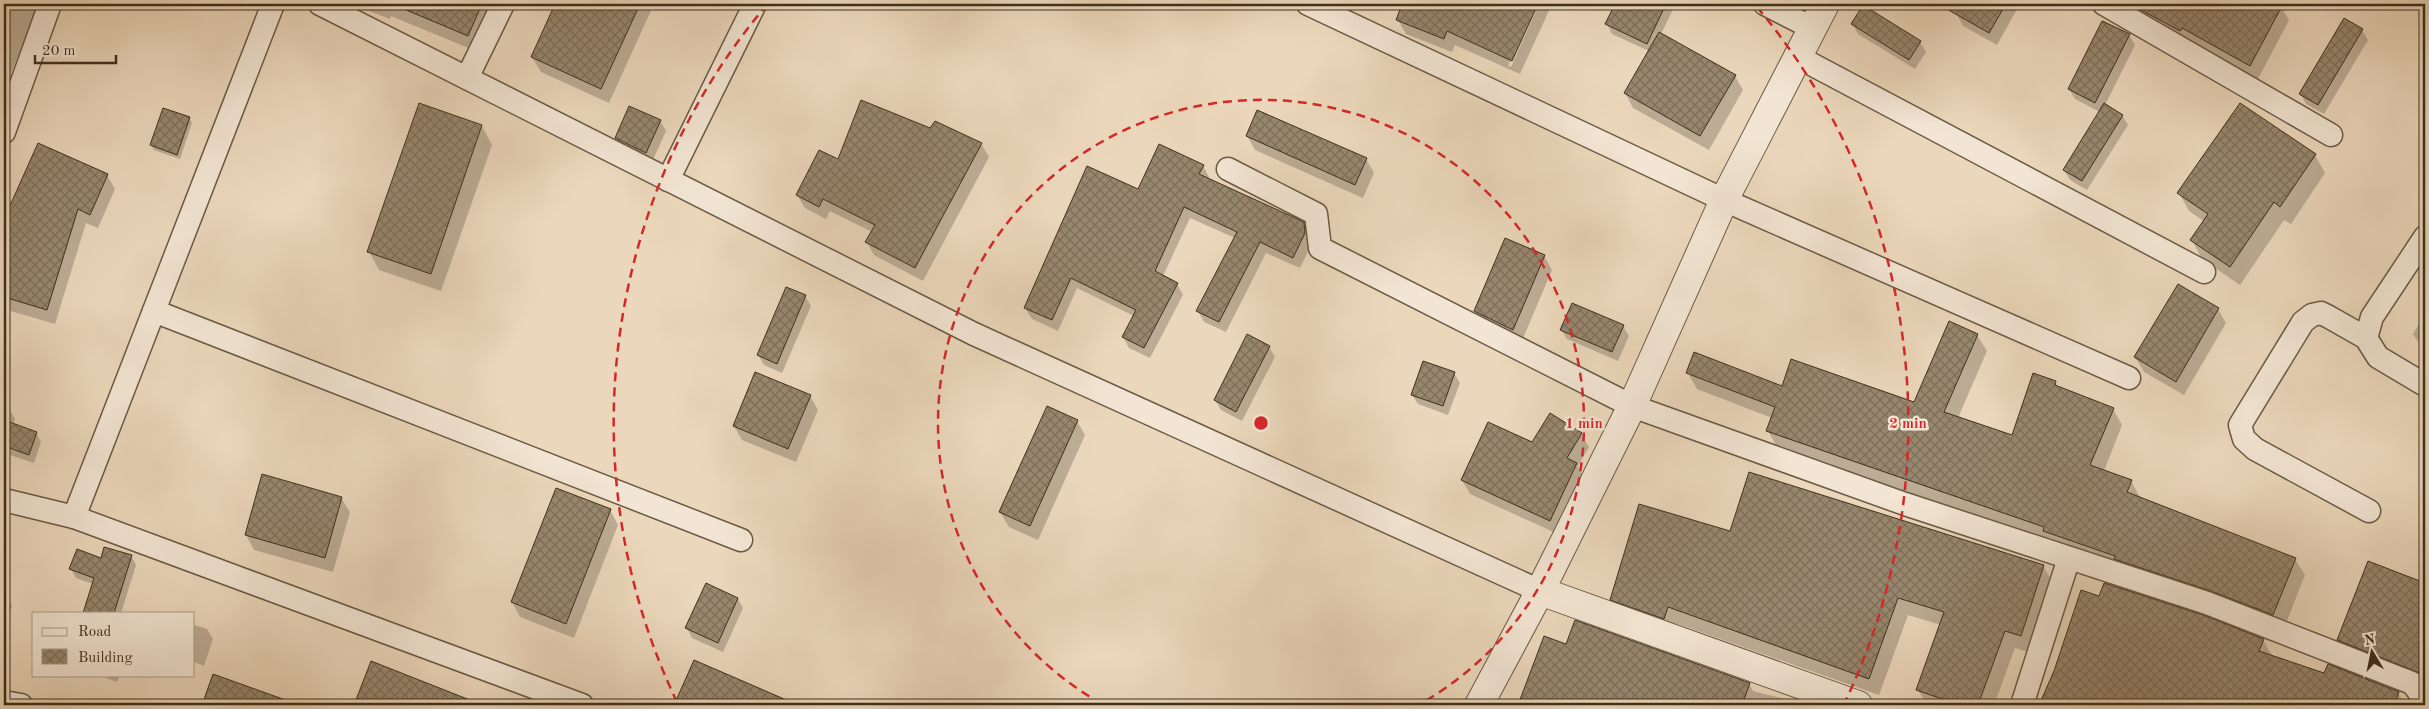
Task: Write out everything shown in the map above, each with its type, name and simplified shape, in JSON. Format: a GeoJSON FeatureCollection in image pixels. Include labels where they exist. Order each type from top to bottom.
{"type":"FeatureCollection","features":[{"type":"Feature","properties":{"kind":"street"},"geometry":{"type":"LineString","coordinates":[[4,132],[50,4]]}},
{"type":"Feature","properties":{"kind":"street"},"geometry":{"type":"LineString","coordinates":[[74,517],[273,4]]}},
{"type":"Feature","properties":{"kind":"street"},"geometry":{"type":"LineString","coordinates":[[320,4],[974,334],[1540,591],[1858,705]]}},
{"type":"Feature","properties":{"kind":"street"},"geometry":{"type":"LineString","coordinates":[[466,78],[503,4]]}},
{"type":"Feature","properties":{"kind":"street"},"geometry":{"type":"LineString","coordinates":[[668,180],[755,4]]}},
{"type":"Feature","properties":{"kind":"street"},"geometry":{"type":"LineString","coordinates":[[1308,4],[1724,200],[2129,378]]}},
{"type":"Feature","properties":{"kind":"street"},"geometry":{"type":"LineString","coordinates":[[1765,4],[1814,29]]}},
{"type":"Feature","properties":{"kind":"street"},"geometry":{"type":"LineString","coordinates":[[1479,705],[1540,591],[1632,406],[1724,200],[1814,29],[1825,4]]}},
{"type":"Feature","properties":{"kind":"street"},"geometry":{"type":"LineString","coordinates":[[2104,4],[2331,135]]}},
{"type":"Feature","properties":{"kind":"street"},"geometry":{"type":"LineString","coordinates":[[1798,57],[2204,272]]}},
{"type":"Feature","properties":{"kind":"street"},"geometry":{"type":"LineString","coordinates":[[1228,169],[1316,214],[1320,248],[1632,406],[1905,504],[2207,603],[2412,683],[2422,696],[2422,705]]}},
{"type":"Feature","properties":{"kind":"street"},"geometry":{"type":"LineString","coordinates":[[2366,338],[2372,317],[2425,237]]}},
{"type":"Feature","properties":{"kind":"street"},"geometry":{"type":"LineString","coordinates":[[154,311],[741,540]]}},
{"type":"Feature","properties":{"kind":"street"},"geometry":{"type":"LineString","coordinates":[[2369,511],[2254,449],[2244,439],[2240,425],[2303,322],[2312,315],[2321,313],[2366,338],[2378,357],[2425,385]]}},
{"type":"Feature","properties":{"kind":"street"},"geometry":{"type":"LineString","coordinates":[[4,500],[74,517],[582,705]]}},
{"type":"Feature","properties":{"kind":"street"},"geometry":{"type":"LineString","coordinates":[[2022,705],[2069,558]]}},
{"type":"Feature","properties":{"kind":"street"},"geometry":{"type":"LineString","coordinates":[[4,702],[21,705]]}},
{"type":"Feature","properties":{"kind":"building"},"geometry":{"type":"Polygon","coordinates":[[[392,4],[482,4],[468,36],[392,4]]]}},
{"type":"Feature","properties":{"kind":"building"},"geometry":{"type":"Polygon","coordinates":[[[555,4],[640,4],[601,89],[531,57],[555,4]]]}},
{"type":"Feature","properties":{"kind":"building"},"geometry":{"type":"Polygon","coordinates":[[[1402,4],[1538,4],[1512,61],[1447,31],[1444,39],[1396,20],[1402,4]]]}},
{"type":"Feature","properties":{"kind":"building"},"geometry":{"type":"Polygon","coordinates":[[[1615,4],[1666,4],[1647,44],[1605,24],[1615,4]]]}},
{"type":"Feature","properties":{"kind":"building"},"geometry":{"type":"Polygon","coordinates":[[[1938,4],[2006,4],[1989,33],[1938,4]]]}},
{"type":"Feature","properties":{"kind":"building"},"geometry":{"type":"Polygon","coordinates":[[[2130,4],[2283,4],[2250,66],[2182,28],[2180,31],[2130,4]]]}},
{"type":"Feature","properties":{"kind":"building"},"geometry":{"type":"Polygon","coordinates":[[[1863,5],[1921,41],[1909,60],[1851,24],[1863,5]]]}},
{"type":"Feature","properties":{"kind":"building"},"geometry":{"type":"Polygon","coordinates":[[[2344,18],[2363,29],[2318,105],[2299,94],[2344,18]]]}},
{"type":"Feature","properties":{"kind":"building"},"geometry":{"type":"Polygon","coordinates":[[[2102,21],[2130,34],[2095,103],[2068,89],[2102,21]]]}},
{"type":"Feature","properties":{"kind":"building"},"geometry":{"type":"Polygon","coordinates":[[[1659,32],[1736,75],[1700,136],[1624,93],[1659,32]]]}},
{"type":"Feature","properties":{"kind":"building"},"geometry":{"type":"Polygon","coordinates":[[[861,100],[930,128],[935,121],[982,143],[915,268],[865,242],[875,225],[823,199],[819,207],[796,195],[819,150],[838,159],[861,100]]]}},
{"type":"Feature","properties":{"kind":"building"},"geometry":{"type":"Polygon","coordinates":[[[419,103],[482,125],[431,274],[367,252],[419,103]]]}},
{"type":"Feature","properties":{"kind":"building"},"geometry":{"type":"Polygon","coordinates":[[[2104,103],[2123,115],[2082,181],[2063,170],[2104,103]]]}},
{"type":"Feature","properties":{"kind":"building"},"geometry":{"type":"Polygon","coordinates":[[[2240,103],[2316,154],[2280,207],[2274,202],[2230,267],[2190,240],[2208,214],[2177,193],[2240,103]]]}},
{"type":"Feature","properties":{"kind":"building"},"geometry":{"type":"Polygon","coordinates":[[[629,106],[661,120],[646,153],[615,138],[629,106]]]}},
{"type":"Feature","properties":{"kind":"building"},"geometry":{"type":"Polygon","coordinates":[[[163,108],[190,117],[177,155],[150,145],[163,108]]]}},
{"type":"Feature","properties":{"kind":"building"},"geometry":{"type":"Polygon","coordinates":[[[1257,110],[1367,158],[1355,185],[1246,136],[1257,110]]]}},
{"type":"Feature","properties":{"kind":"building"},"geometry":{"type":"Polygon","coordinates":[[[38,143],[108,174],[90,215],[78,209],[47,310],[4,297],[4,219],[38,143]]]}},
{"type":"Feature","properties":{"kind":"building"},"geometry":{"type":"Polygon","coordinates":[[[1159,144],[1204,165],[1199,174],[1304,222],[1305,233],[1293,258],[1260,242],[1219,322],[1196,311],[1237,232],[1184,207],[1155,271],[1178,283],[1144,348],[1122,337],[1136,310],[1071,278],[1052,320],[1024,308],[1087,166],[1138,189],[1159,144]]]}},
{"type":"Feature","properties":{"kind":"building"},"geometry":{"type":"Polygon","coordinates":[[[1505,238],[1545,255],[1513,330],[1474,311],[1505,238]]]}},
{"type":"Feature","properties":{"kind":"building"},"geometry":{"type":"Polygon","coordinates":[[[2178,284],[2219,308],[2176,382],[2134,357],[2178,284]]]}},
{"type":"Feature","properties":{"kind":"building"},"geometry":{"type":"Polygon","coordinates":[[[786,287],[806,295],[777,364],[757,355],[786,287]]]}},
{"type":"Feature","properties":{"kind":"building"},"geometry":{"type":"Polygon","coordinates":[[[1572,303],[1624,325],[1612,352],[1560,330],[1572,303]]]}},
{"type":"Feature","properties":{"kind":"building"},"geometry":{"type":"Polygon","coordinates":[[[1949,321],[1978,334],[1944,412],[2012,435],[2033,373],[2056,381],[2055,385],[2114,408],[2090,465],[2132,480],[2127,492],[2296,558],[2273,615],[2211,591],[2114,559],[2115,556],[2043,531],[2044,527],[1766,431],[1775,407],[1686,373],[1694,352],[1782,386],[1791,359],[1914,402],[1949,321]]]}},
{"type":"Feature","properties":{"kind":"building"},"geometry":{"type":"Polygon","coordinates":[[[1247,334],[1270,346],[1236,412],[1214,400],[1247,334]]]}},
{"type":"Feature","properties":{"kind":"building"},"geometry":{"type":"Polygon","coordinates":[[[1423,361],[1455,372],[1443,406],[1411,395],[1423,361]]]}},
{"type":"Feature","properties":{"kind":"building"},"geometry":{"type":"Polygon","coordinates":[[[755,372],[811,395],[788,449],[733,426],[755,372]]]}},
{"type":"Feature","properties":{"kind":"building"},"geometry":{"type":"Polygon","coordinates":[[[1047,406],[1078,420],[1030,526],[999,512],[1047,406]]]}},
{"type":"Feature","properties":{"kind":"building"},"geometry":{"type":"Polygon","coordinates":[[[1550,413],[1582,433],[1567,458],[1577,463],[1550,521],[1461,480],[1488,422],[1532,442],[1550,413]]]}},
{"type":"Feature","properties":{"kind":"building"},"geometry":{"type":"Polygon","coordinates":[[[4,420],[37,432],[29,455],[4,446],[4,420]]]}},
{"type":"Feature","properties":{"kind":"building"},"geometry":{"type":"Polygon","coordinates":[[[1749,472],[2044,565],[2021,636],[2005,631],[1978,705],[1960,705],[1916,690],[1944,612],[1898,598],[1869,679],[1668,607],[1664,619],[1610,600],[1639,504],[1730,531],[1749,472]]]}},
{"type":"Feature","properties":{"kind":"building"},"geometry":{"type":"Polygon","coordinates":[[[262,474],[342,497],[325,558],[245,535],[262,474]]]}},
{"type":"Feature","properties":{"kind":"building"},"geometry":{"type":"Polygon","coordinates":[[[556,488],[611,509],[566,624],[511,602],[556,488]]]}},
{"type":"Feature","properties":{"kind":"building"},"geometry":{"type":"Polygon","coordinates":[[[104,547],[132,555],[114,612],[83,612],[94,578],[69,569],[77,549],[101,558],[104,547]]]}},
{"type":"Feature","properties":{"kind":"building"},"geometry":{"type":"Polygon","coordinates":[[[2368,561],[2425,583],[2425,675],[2337,640],[2368,561]]]}},
{"type":"Feature","properties":{"kind":"building"},"geometry":{"type":"Polygon","coordinates":[[[706,583],[738,598],[718,643],[685,628],[706,583]]]}},
{"type":"Feature","properties":{"kind":"building"},"geometry":{"type":"Polygon","coordinates":[[[2104,583],[2203,615],[2264,639],[2259,651],[2324,673],[2328,664],[2399,692],[2394,705],[2039,705],[2054,671],[2081,590],[2099,596],[2104,583]]]}},
{"type":"Feature","properties":{"kind":"building"},"geometry":{"type":"Polygon","coordinates":[[[1575,620],[1750,683],[1742,705],[1518,705],[1544,636],[1566,644],[1575,620]]]}},
{"type":"Feature","properties":{"kind":"building"},"geometry":{"type":"Polygon","coordinates":[[[694,660],[798,705],[674,705],[694,660]]]}},
{"type":"Feature","properties":{"kind":"building"},"geometry":{"type":"Polygon","coordinates":[[[371,661],[480,704],[480,705],[354,705],[371,661]]]}},
{"type":"Feature","properties":{"kind":"building"},"geometry":{"type":"Polygon","coordinates":[[[213,674],[291,702],[291,705],[202,705],[213,674]]]}}]}
